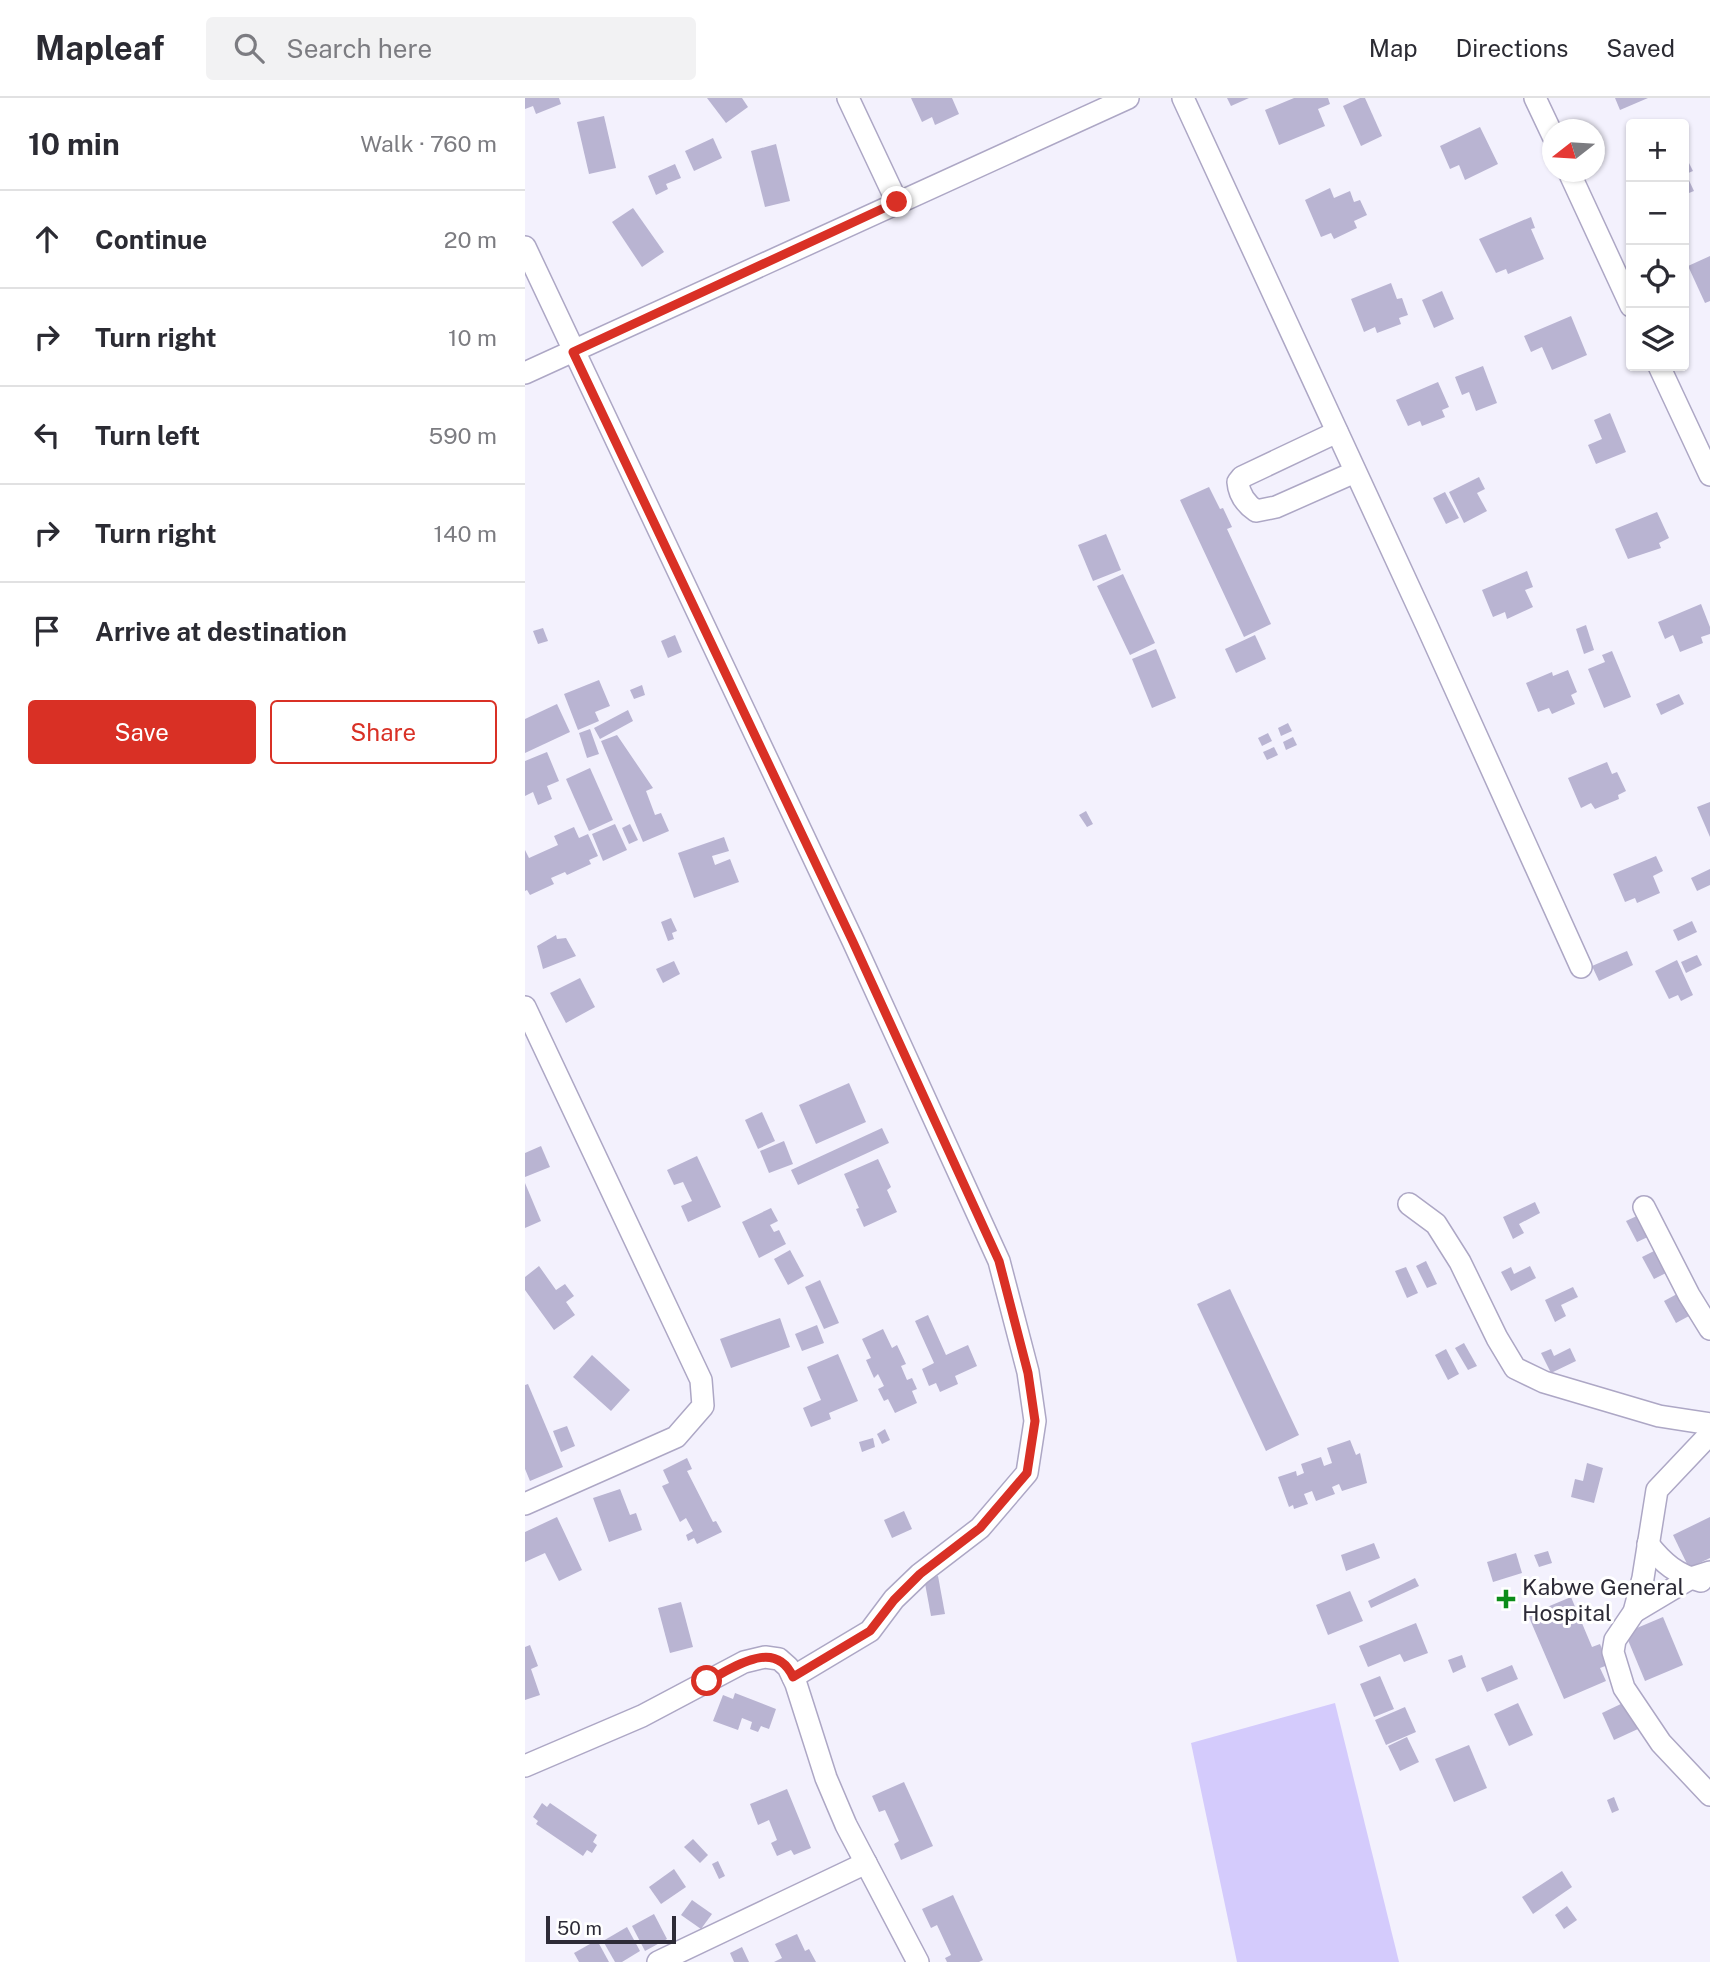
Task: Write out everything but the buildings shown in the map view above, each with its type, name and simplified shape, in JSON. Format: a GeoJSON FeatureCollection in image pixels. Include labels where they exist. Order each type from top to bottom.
{"type":"FeatureCollection","features":[{"type":"Feature","properties":{"kind":"street"},"geometry":{"type":"LineString","coordinates":[[848,98],[897,202]]}},
{"type":"Feature","properties":{"kind":"street"},"geometry":{"type":"LineString","coordinates":[[525,373],[1128,98]]}},
{"type":"Feature","properties":{"kind":"street"},"geometry":{"type":"LineString","coordinates":[[1183,98],[1581,967]]}},
{"type":"Feature","properties":{"kind":"street"},"geometry":{"type":"LineString","coordinates":[[1535,98],[1544,119]]}},
{"type":"Feature","properties":{"kind":"street"},"geometry":{"type":"LineString","coordinates":[[1574,182],[1626,295]]}},
{"type":"Feature","properties":{"kind":"street"},"geometry":{"type":"LineString","coordinates":[[525,247],[853,942],[999,1261],[1028,1373],[1035,1421],[1027,1473],[980,1528],[920,1574],[894,1600],[870,1631],[793,1677]]}},
{"type":"Feature","properties":{"kind":"street"},"geometry":{"type":"LineString","coordinates":[[1661,371],[1710,475]]}},
{"type":"Feature","properties":{"kind":"street"},"geometry":{"type":"LineString","coordinates":[[1337,432],[1242,477],[1238,482],[1242,496],[1256,511],[1266,509],[1355,472]]}},
{"type":"Feature","properties":{"kind":"street"},"geometry":{"type":"LineString","coordinates":[[525,1007],[701,1380],[703,1406],[676,1437],[525,1504]]}},
{"type":"Feature","properties":{"kind":"street"},"geometry":{"type":"LineString","coordinates":[[1409,1204],[1436,1224],[1460,1262],[1497,1338],[1515,1368],[1544,1381],[1659,1416],[1710,1424]]}},
{"type":"Feature","properties":{"kind":"street"},"geometry":{"type":"LineString","coordinates":[[1644,1207],[1689,1296],[1710,1329]]}},
{"type":"Feature","properties":{"kind":"street"},"geometry":{"type":"LineString","coordinates":[[1710,1434],[1657,1490],[1643,1577],[1634,1612],[1615,1640],[1613,1651],[1624,1688],[1661,1743],[1710,1794]]}},
{"type":"Feature","properties":{"kind":"street"},"geometry":{"type":"LineString","coordinates":[[1648,1544],[1659,1558],[1676,1572],[1704,1578]]}},
{"type":"Feature","properties":{"kind":"street"},"geometry":{"type":"LineString","coordinates":[[1634,1612],[1704,1578]]}},
{"type":"Feature","properties":{"kind":"street"},"geometry":{"type":"LineString","coordinates":[[525,1766],[642,1716],[744,1662],[765,1657],[779,1659],[788,1667],[793,1677],[826,1778],[866,1863],[918,1962]]}},
{"type":"Feature","properties":{"kind":"street"},"geometry":{"type":"LineString","coordinates":[[658,1962],[866,1863]]}},
{"type":"Feature","properties":{"kind":"shaded area"},"geometry":{"type":"Polygon","coordinates":[[[1335,1703],[1399,1962],[1237,1962],[1191,1743],[1335,1703]]]}},
{"type":"Feature","properties":{"kind":"place","name":"Kabwe General Hospital"},"geometry":{"type":"Point","coordinates":[1506,1599]}},
{"type":"Feature","properties":{"kind":"route"},"geometry":{"type":"LineString","coordinates":[[707,1681],[744,1662],[765,1657],[779,1659],[788,1667],[793,1677],[870,1631],[894,1600],[920,1574],[980,1528],[1027,1473],[1035,1421],[1028,1373],[999,1261],[853,942],[573,352],[897,202]]}}]}
